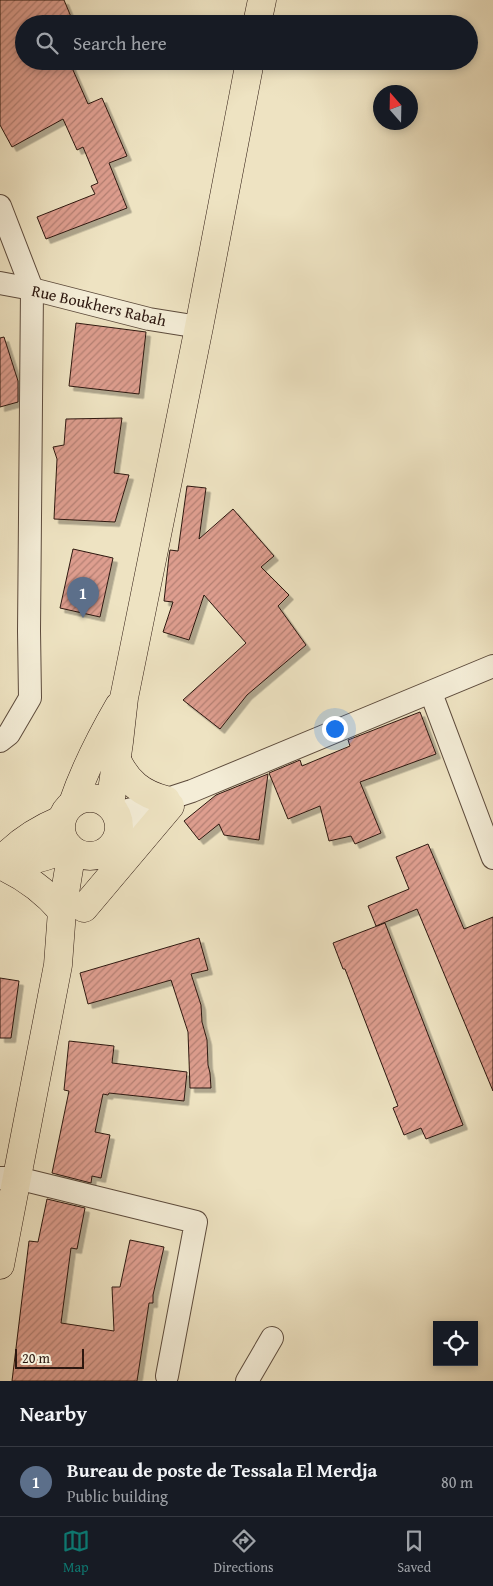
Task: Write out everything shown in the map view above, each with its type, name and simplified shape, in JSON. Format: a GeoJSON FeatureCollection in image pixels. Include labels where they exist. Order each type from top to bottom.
{"type":"FeatureCollection","features":[{"type":"Feature","properties":{"kind":"main road"},"geometry":{"type":"LineString","coordinates":[[259,15],[262,0]]}},
{"type":"Feature","properties":{"kind":"main road"},"geometry":{"type":"LineString","coordinates":[[0,1265],[9,1178],[58,965],[73,909],[118,831],[118,822],[112,809],[112,784],[117,760],[124,698],[199,327],[248,70]]}},
{"type":"Feature","properties":{"kind":"main road"},"geometry":{"type":"LineString","coordinates":[[111,845],[98,854],[89,856],[80,854],[70,848],[63,839],[61,830],[81,779],[103,734],[124,698]]}},
{"type":"Feature","properties":{"kind":"main road"},"geometry":{"type":"LineString","coordinates":[[73,909],[168,803],[136,787],[122,770],[117,760]]}},
{"type":"Feature","properties":{"kind":"main road"},"geometry":{"type":"LineString","coordinates":[[0,864],[11,850],[67,811],[82,798],[101,800],[112,809]]}},
{"type":"Feature","properties":{"kind":"main road"},"geometry":{"type":"LineString","coordinates":[[70,848],[73,909]]}},
{"type":"Feature","properties":{"kind":"main road"},"geometry":{"type":"LineString","coordinates":[[0,864],[16,864],[34,860],[70,848]]}},
{"type":"Feature","properties":{"kind":"main road"},"geometry":{"type":"LineString","coordinates":[[0,864],[26,878],[52,899],[73,909]]}},
{"type":"Feature","properties":{"kind":"street"},"geometry":{"type":"LineString","coordinates":[[0,206],[32,289],[30,698],[9,734],[0,741]]}},
{"type":"Feature","properties":{"kind":"street","name":"Rue Boukhers Rabah"},"geometry":{"type":"LineString","coordinates":[[0,283],[32,289],[149,319],[199,327]]}},
{"type":"Feature","properties":{"kind":"street"},"geometry":{"type":"LineString","coordinates":[[111,845],[168,803],[192,791],[493,666]]}},
{"type":"Feature","properties":{"kind":"street"},"geometry":{"type":"LineString","coordinates":[[431,693],[493,858]]}},
{"type":"Feature","properties":{"kind":"street"},"geometry":{"type":"LineString","coordinates":[[112,809],[168,803]]}},
{"type":"Feature","properties":{"kind":"street"},"geometry":{"type":"LineString","coordinates":[[9,1178],[196,1222],[167,1376]]}},
{"type":"Feature","properties":{"kind":"street"},"geometry":{"type":"LineString","coordinates":[[247,1381],[272,1338]]}},
{"type":"Feature","properties":{"kind":"building"},"geometry":{"type":"Polygon","coordinates":[[[0,0],[64,0],[70,15],[15,15],[15,70],[73,70],[88,104],[102,98],[127,156],[109,163],[127,208],[46,239],[37,217],[95,194],[91,186],[98,183],[83,147],[77,150],[63,119],[12,147],[0,125],[0,0]]]}},
{"type":"Feature","properties":{"kind":"building"},"geometry":{"type":"Polygon","coordinates":[[[76,323],[146,332],[139,394],[69,386],[76,323]]]}},
{"type":"Feature","properties":{"kind":"building"},"geometry":{"type":"Polygon","coordinates":[[[4,337],[18,381],[18,402],[0,407],[0,338],[4,337]]]}},
{"type":"Feature","properties":{"kind":"building"},"geometry":{"type":"Polygon","coordinates":[[[122,418],[114,473],[129,475],[115,522],[54,519],[57,459],[53,447],[64,445],[66,419],[122,418]]]}},
{"type":"Feature","properties":{"kind":"building"},"geometry":{"type":"Polygon","coordinates":[[[187,486],[206,488],[199,539],[233,509],[274,556],[261,567],[289,595],[278,606],[306,645],[247,695],[220,729],[183,700],[246,643],[204,595],[189,640],[163,632],[173,602],[164,601],[169,556],[170,550],[178,551],[187,486]]]}},
{"type":"Feature","properties":{"kind":"building"},"geometry":{"type":"Polygon","coordinates":[[[73,549],[113,558],[100,617],[60,608],[73,549]]]}},
{"type":"Feature","properties":{"kind":"building"},"geometry":{"type":"Polygon","coordinates":[[[420,712],[436,754],[360,782],[381,833],[355,844],[351,836],[329,841],[320,806],[288,819],[269,773],[300,760],[302,766],[350,746],[348,740],[420,712]]]}},
{"type":"Feature","properties":{"kind":"building"},"geometry":{"type":"Polygon","coordinates":[[[268,774],[259,840],[224,835],[219,824],[199,840],[184,821],[216,795],[268,774]]]}},
{"type":"Feature","properties":{"kind":"building"},"geometry":{"type":"Polygon","coordinates":[[[428,844],[464,929],[493,917],[493,1091],[417,909],[376,926],[368,906],[409,889],[396,857],[428,844]]]}},
{"type":"Feature","properties":{"kind":"building"},"geometry":{"type":"Polygon","coordinates":[[[385,923],[463,1125],[426,1139],[421,1128],[404,1135],[393,1108],[398,1106],[345,969],[343,969],[333,943],[385,923]]]}},
{"type":"Feature","properties":{"kind":"building"},"geometry":{"type":"Polygon","coordinates":[[[199,938],[208,970],[191,974],[201,1005],[202,1022],[207,1040],[211,1088],[190,1088],[188,1032],[171,980],[88,1004],[80,973],[199,938]]]}},
{"type":"Feature","properties":{"kind":"building"},"geometry":{"type":"Polygon","coordinates":[[[0,978],[19,981],[11,1038],[0,1038],[0,978]]]}},
{"type":"Feature","properties":{"kind":"building"},"geometry":{"type":"Polygon","coordinates":[[[69,1041],[114,1046],[112,1063],[187,1072],[184,1101],[109,1093],[108,1095],[103,1094],[95,1132],[110,1135],[101,1178],[92,1176],[91,1183],[52,1173],[69,1091],[64,1090],[69,1041]]]}},
{"type":"Feature","properties":{"kind":"building"},"geometry":{"type":"Polygon","coordinates":[[[47,1199],[85,1208],[77,1249],[71,1248],[61,1323],[114,1331],[112,1287],[120,1287],[130,1240],[164,1247],[153,1295],[153,1303],[149,1303],[137,1381],[12,1381],[29,1241],[38,1242],[47,1199]]]}},
{"type":"Feature","properties":{"kind":"place","name":"Bureau de poste de Tessala El Merdja"},"geometry":{"type":"Point","coordinates":[83,618]}}]}
